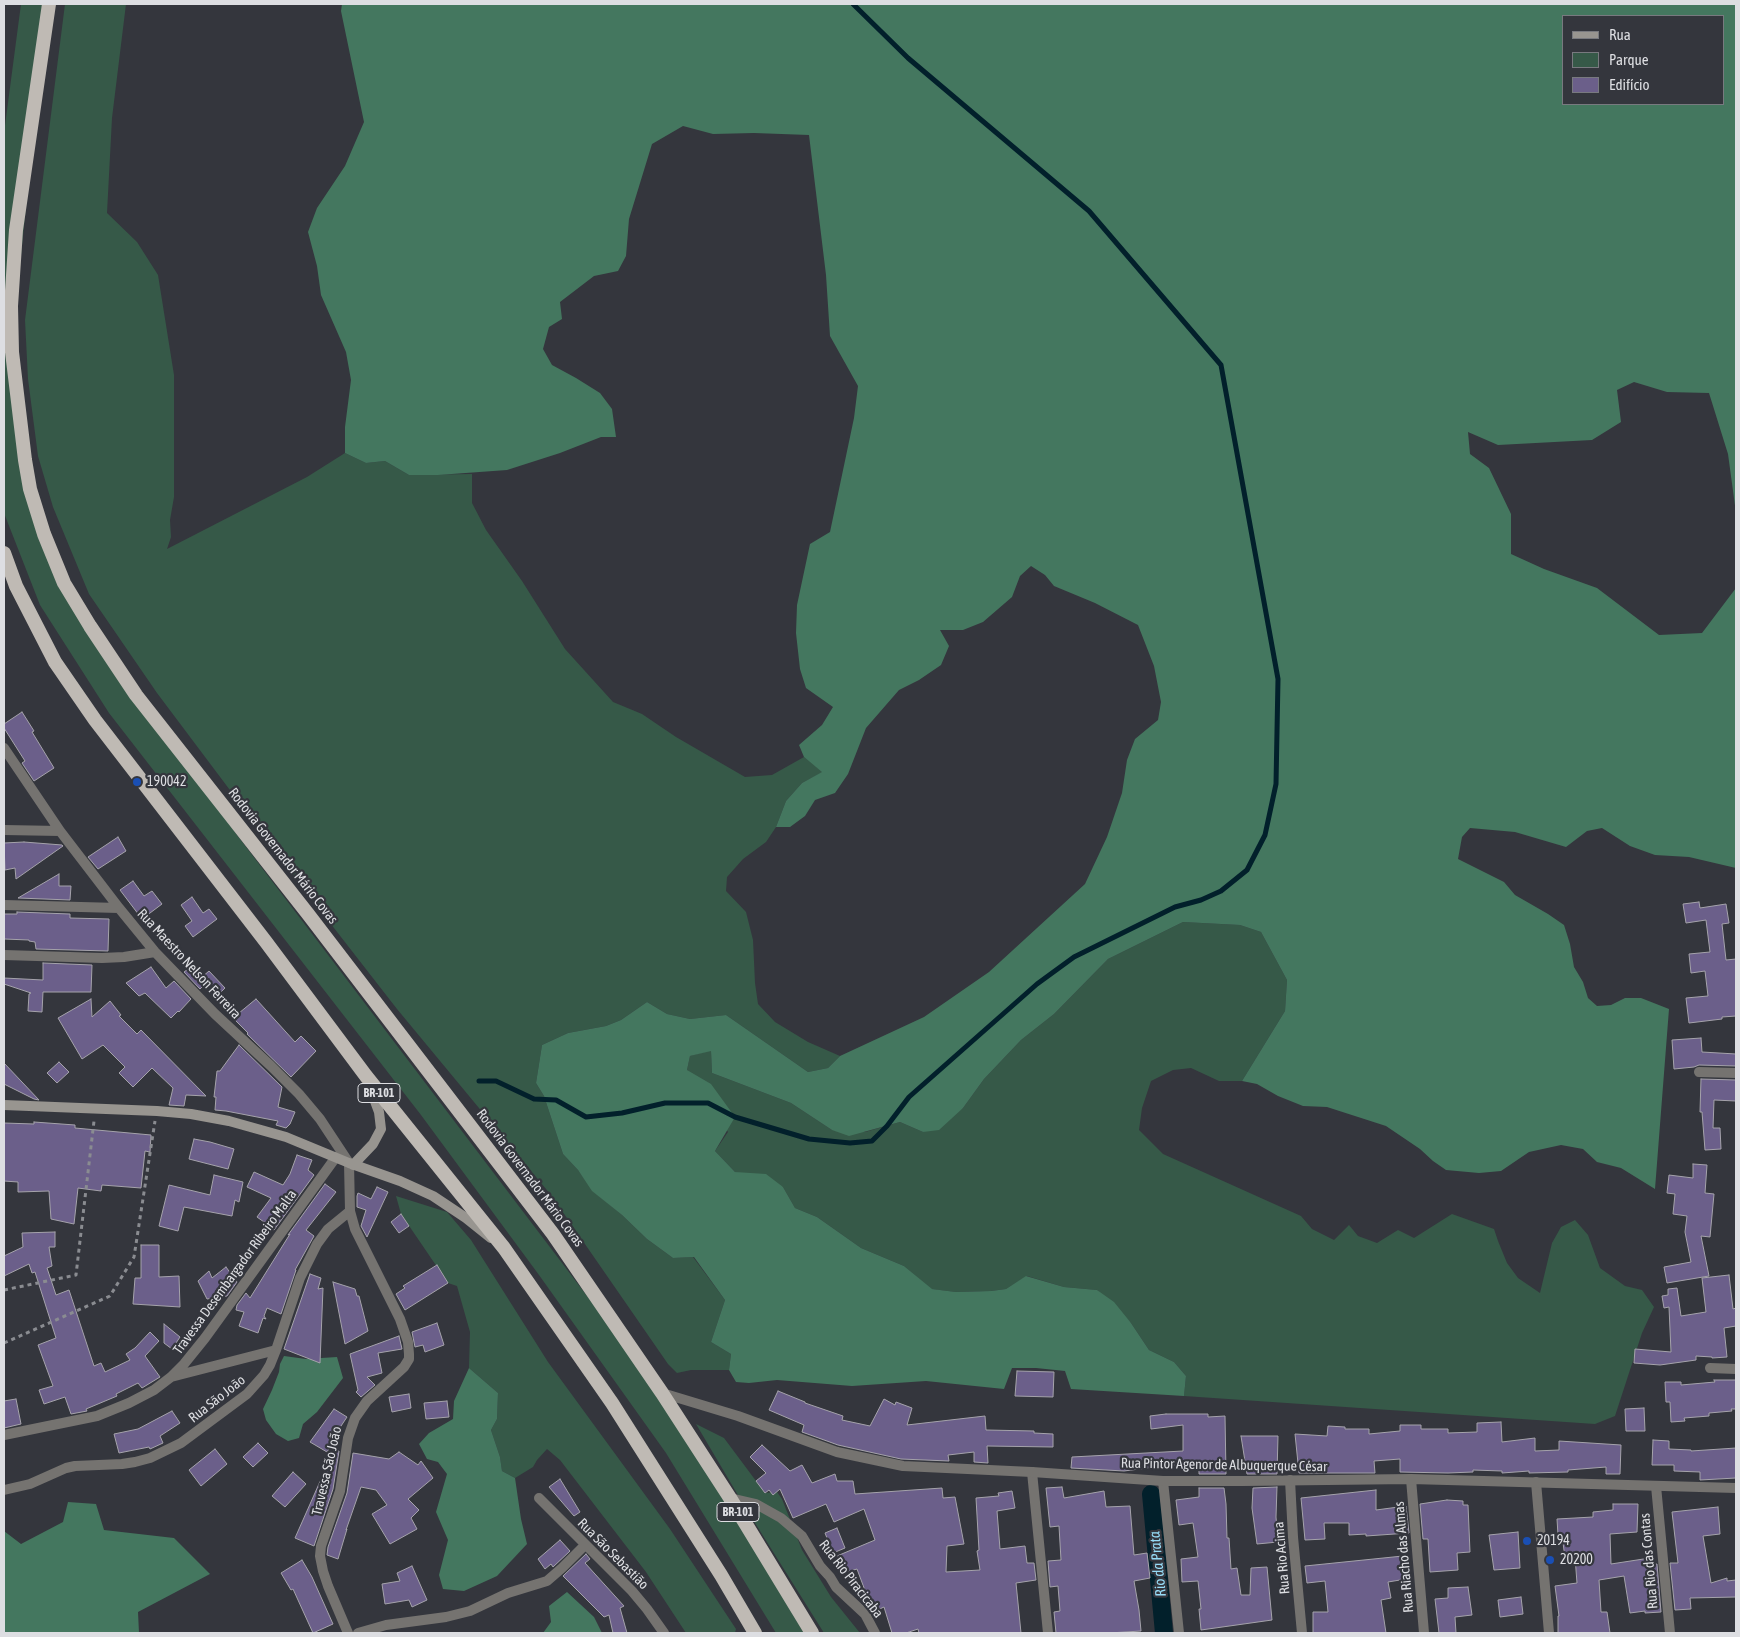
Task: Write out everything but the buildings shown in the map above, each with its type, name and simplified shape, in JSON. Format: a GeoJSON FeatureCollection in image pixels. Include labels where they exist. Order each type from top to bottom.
{"type":"FeatureCollection","features":[{"type":"Feature","properties":{"kind":"highway","name":"Rodovia Governador Mário Covas"},"geometry":{"type":"LineString","coordinates":[[49,4],[16,230],[11,306],[12,343],[30,489],[44,534],[64,583],[136,695],[308,914],[536,1211],[662,1393],[730,1498],[812,1633]]}},
{"type":"Feature","properties":{"kind":"highway","name":"BR-101"},"geometry":{"type":"LineString","coordinates":[[4,553],[26,607],[60,669],[95,720],[266,942],[366,1076],[504,1248],[612,1403],[721,1575],[755,1633]]}},
{"type":"Feature","properties":{"kind":"main road"},"geometry":{"type":"LineString","coordinates":[[351,1164],[378,1137],[381,1129],[379,1112],[366,1076]]}},
{"type":"Feature","properties":{"kind":"main road"},"geometry":{"type":"LineString","coordinates":[[4,1105],[156,1111],[229,1120],[286,1137],[351,1164],[400,1181],[433,1196],[466,1218],[504,1248]]}},
{"type":"Feature","properties":{"kind":"street","name":"Rua Maestro Nelson Ferreira"},"geometry":{"type":"LineString","coordinates":[[4,748],[8,760],[60,832],[155,952],[215,1014],[272,1066],[299,1094],[320,1119],[351,1164]]}},
{"type":"Feature","properties":{"kind":"street"},"geometry":{"type":"LineString","coordinates":[[4,830],[60,832]]}},
{"type":"Feature","properties":{"kind":"street"},"geometry":{"type":"LineString","coordinates":[[4,905],[119,908]]}},
{"type":"Feature","properties":{"kind":"street"},"geometry":{"type":"LineString","coordinates":[[4,955],[77,959],[124,957],[155,952]]}},
{"type":"Feature","properties":{"kind":"street"},"geometry":{"type":"LineString","coordinates":[[1699,1072],[1736,1073]]}},
{"type":"Feature","properties":{"kind":"street","name":"Travessa Desembargador Ribeiro Malta"},"geometry":{"type":"LineString","coordinates":[[4,1435],[97,1416],[154,1390],[171,1377],[205,1338],[336,1157]]}},
{"type":"Feature","properties":{"kind":"street","name":"Travessa São João"},"geometry":{"type":"LineString","coordinates":[[348,1633],[323,1571],[320,1556],[321,1546],[340,1491],[348,1438],[355,1418],[367,1401],[404,1367],[410,1354],[400,1320],[359,1238],[350,1211],[351,1164]]}},
{"type":"Feature","properties":{"kind":"street","name":"Rua São João"},"geometry":{"type":"LineString","coordinates":[[4,1490],[30,1484],[75,1466],[135,1462],[150,1458],[182,1443],[247,1394],[264,1375],[276,1350],[292,1302],[308,1261],[317,1244],[328,1229],[350,1211]]}},
{"type":"Feature","properties":{"kind":"street"},"geometry":{"type":"LineString","coordinates":[[171,1377],[276,1350]]}},
{"type":"Feature","properties":{"kind":"street"},"geometry":{"type":"LineString","coordinates":[[1710,1368],[1736,1369]]}},
{"type":"Feature","properties":{"kind":"street","name":"Rua Pintor Agenor de Albuquerque César"},"geometry":{"type":"LineString","coordinates":[[662,1393],[738,1416],[837,1452],[903,1466],[1163,1481],[1411,1479],[1736,1488]]}},
{"type":"Feature","properties":{"kind":"street"},"geometry":{"type":"LineString","coordinates":[[1032,1472],[1048,1633]]}},
{"type":"Feature","properties":{"kind":"street","name":"Rua Riacho das Almas"},"geometry":{"type":"LineString","coordinates":[[1411,1479],[1424,1633]]}},
{"type":"Feature","properties":{"kind":"street","name":"Rua Rio Acima"},"geometry":{"type":"LineString","coordinates":[[1290,1480],[1302,1633]]}},
{"type":"Feature","properties":{"kind":"street"},"geometry":{"type":"LineString","coordinates":[[1163,1481],[1179,1633]]}},
{"type":"Feature","properties":{"kind":"street"},"geometry":{"type":"LineString","coordinates":[[1536,1482],[1549,1633]]}},
{"type":"Feature","properties":{"kind":"street","name":"Rua Rio das Contas"},"geometry":{"type":"LineString","coordinates":[[1656,1486],[1670,1633]]}},
{"type":"Feature","properties":{"kind":"street","name":"Rua São Sebastião"},"geometry":{"type":"LineString","coordinates":[[539,1498],[632,1591],[664,1633]]}},
{"type":"Feature","properties":{"kind":"street","name":"Rua Rio Piracicaba"},"geometry":{"type":"LineString","coordinates":[[730,1498],[756,1504],[781,1518],[802,1536],[820,1566],[836,1587],[865,1614],[875,1633]]}},
{"type":"Feature","properties":{"kind":"street"},"geometry":{"type":"LineString","coordinates":[[358,1633],[459,1614],[508,1594],[547,1581],[585,1545]]}},
{"type":"Feature","properties":{"kind":"path"},"geometry":{"type":"LineString","coordinates":[[4,1290],[76,1275],[95,1108]]}},
{"type":"Feature","properties":{"kind":"path"},"geometry":{"type":"LineString","coordinates":[[4,1343],[110,1296],[134,1258],[156,1111]]}},
{"type":"Feature","properties":{"kind":"green space"},"geometry":{"type":"Polygon","coordinates":[[[21,4],[50,4],[36,109],[9,373],[42,543],[237,835],[663,1396],[804,1633],[776,1633],[666,1453],[539,1275],[421,1115],[109,713],[40,605],[4,513],[4,133],[21,4]]]}},
{"type":"Feature","properties":{"kind":"green space"},"geometry":{"type":"Polygon","coordinates":[[[65,4],[126,4],[112,118],[107,213],[137,242],[158,275],[174,375],[174,497],[170,520],[171,537],[167,549],[307,477],[345,453],[366,463],[385,461],[409,475],[472,474],[472,503],[486,530],[522,581],[565,649],[613,702],[642,714],[676,737],[745,777],[772,775],[804,757],[823,772],[802,783],[786,801],[776,827],[766,842],[743,859],[727,877],[726,891],[746,912],[753,940],[758,1004],[775,1022],[808,1042],[840,1056],[828,1068],[808,1072],[726,1015],[690,1019],[667,1014],[647,1002],[621,1020],[606,1026],[568,1033],[542,1045],[536,1083],[544,1096],[563,1154],[578,1170],[593,1191],[647,1239],[673,1258],[693,1257],[725,1300],[711,1342],[731,1354],[729,1370],[691,1370],[677,1373],[668,1364],[551,1195],[397,1009],[320,910],[157,693],[89,594],[53,507],[38,456],[28,379],[25,320],[65,4]]]}},
{"type":"Feature","properties":{"kind":"green space"},"geometry":{"type":"Polygon","coordinates":[[[342,4],[1736,4],[1736,513],[1728,454],[1709,393],[1667,392],[1634,382],[1617,390],[1621,422],[1592,440],[1498,445],[1468,432],[1470,454],[1489,468],[1511,514],[1511,554],[1544,569],[1597,588],[1659,635],[1702,633],[1736,588],[1736,868],[1689,857],[1655,855],[1630,846],[1602,828],[1587,831],[1566,847],[1515,832],[1470,828],[1462,837],[1458,859],[1504,882],[1515,895],[1564,925],[1574,967],[1583,982],[1588,998],[1597,1006],[1611,1005],[1625,998],[1641,998],[1669,1009],[1655,1189],[1621,1168],[1597,1162],[1583,1149],[1561,1145],[1529,1152],[1501,1171],[1479,1173],[1446,1170],[1420,1149],[1386,1126],[1327,1107],[1303,1106],[1278,1096],[1257,1084],[1242,1081],[1285,1011],[1287,980],[1261,932],[1240,925],[1183,922],[1108,959],[1054,1014],[1021,1040],[984,1079],[963,1108],[939,1130],[923,1132],[900,1122],[849,1136],[832,1130],[791,1103],[712,1073],[711,1051],[690,1056],[687,1070],[711,1084],[735,1117],[715,1151],[735,1172],[766,1174],[783,1187],[795,1208],[817,1217],[861,1248],[904,1266],[932,1289],[956,1292],[1006,1289],[1026,1276],[1064,1287],[1097,1290],[1114,1302],[1149,1350],[1174,1362],[1186,1376],[1184,1396],[1071,1389],[1065,1371],[1036,1368],[1012,1368],[1004,1389],[926,1381],[852,1386],[777,1380],[749,1383],[736,1382],[729,1370],[731,1354],[711,1342],[725,1300],[694,1257],[673,1258],[647,1239],[622,1215],[592,1191],[578,1170],[563,1154],[544,1096],[536,1083],[542,1045],[568,1033],[606,1026],[621,1020],[647,1002],[667,1014],[690,1019],[726,1015],[808,1072],[828,1068],[840,1056],[924,1017],[989,972],[1085,884],[1107,837],[1122,793],[1127,760],[1135,739],[1158,720],[1161,702],[1154,666],[1138,625],[1095,603],[1054,586],[1045,575],[1031,566],[1020,576],[1012,597],[983,622],[963,630],[940,630],[949,646],[941,665],[919,680],[899,690],[866,728],[848,774],[835,793],[815,800],[805,816],[790,827],[776,827],[786,801],[802,783],[822,772],[804,757],[799,745],[822,725],[833,707],[806,688],[800,669],[796,633],[797,605],[810,544],[830,532],[854,418],[858,386],[830,336],[826,275],[809,135],[713,134],[683,126],[652,144],[629,219],[626,256],[618,271],[594,276],[560,302],[562,319],[549,327],[543,349],[552,365],[600,393],[612,409],[616,437],[601,437],[560,453],[507,470],[409,475],[385,461],[366,463],[345,453],[345,427],[351,380],[346,352],[321,295],[317,266],[308,232],[317,208],[345,166],[364,122],[341,11],[342,4]]]}},
{"type":"Feature","properties":{"kind":"green space"},"geometry":{"type":"Polygon","coordinates":[[[1183,922],[1240,925],[1261,932],[1287,980],[1285,1011],[1242,1081],[1219,1081],[1191,1068],[1173,1070],[1151,1081],[1142,1108],[1139,1130],[1163,1154],[1301,1216],[1312,1229],[1334,1240],[1349,1225],[1358,1236],[1377,1243],[1398,1230],[1414,1238],[1452,1214],[1494,1229],[1507,1263],[1518,1278],[1540,1293],[1552,1243],[1561,1227],[1575,1220],[1588,1235],[1600,1268],[1625,1286],[1642,1290],[1654,1307],[1642,1333],[1615,1416],[1595,1424],[1184,1396],[1186,1376],[1174,1362],[1149,1350],[1131,1323],[1097,1290],[1064,1287],[1027,1276],[1006,1289],[956,1292],[931,1289],[904,1266],[861,1248],[817,1217],[795,1208],[783,1187],[735,1172],[715,1151],[728,1132],[687,1070],[690,1056],[711,1050],[712,1073],[791,1103],[832,1130],[865,1132],[900,1122],[923,1132],[963,1108],[984,1079],[1021,1040],[1054,1014],[1108,959],[1183,922]]]}},
{"type":"Feature","properties":{"kind":"green space"},"geometry":{"type":"Polygon","coordinates":[[[396,1196],[447,1212],[471,1240],[548,1362],[670,1529],[736,1629],[735,1633],[686,1633],[646,1572],[560,1460],[547,1449],[533,1467],[515,1478],[502,1471],[500,1457],[491,1430],[497,1419],[498,1393],[469,1368],[470,1332],[457,1286],[448,1283],[401,1214],[396,1196]]]}},
{"type":"Feature","properties":{"kind":"green space"},"geometry":{"type":"Polygon","coordinates":[[[284,1356],[306,1359],[337,1357],[343,1378],[317,1412],[303,1424],[299,1438],[288,1441],[276,1434],[266,1420],[263,1409],[284,1356]]]}},
{"type":"Feature","properties":{"kind":"green space"},"geometry":{"type":"Polygon","coordinates":[[[469,1368],[498,1393],[497,1419],[491,1430],[500,1457],[502,1471],[515,1478],[527,1544],[497,1576],[464,1591],[443,1589],[439,1575],[448,1540],[436,1512],[447,1474],[438,1462],[427,1459],[419,1444],[429,1433],[453,1419],[454,1401],[469,1368]]]}},
{"type":"Feature","properties":{"kind":"green space"},"geometry":{"type":"Polygon","coordinates":[[[696,1424],[724,1438],[765,1493],[777,1492],[782,1499],[802,1550],[831,1597],[860,1633],[824,1633],[745,1507],[696,1424]]]}},
{"type":"Feature","properties":{"kind":"green space"},"geometry":{"type":"Polygon","coordinates":[[[68,1502],[96,1504],[104,1530],[174,1538],[210,1574],[138,1612],[139,1633],[4,1633],[4,1531],[21,1544],[63,1522],[68,1502]]]}},
{"type":"Feature","properties":{"kind":"green space"},"geometry":{"type":"Polygon","coordinates":[[[567,1592],[594,1617],[602,1633],[543,1633],[551,1622],[549,1606],[567,1592]]]}},
{"type":"Feature","properties":{"kind":"waterway"},"geometry":{"type":"LineString","coordinates":[[479,1081],[496,1081],[534,1099],[556,1100],[586,1117],[622,1113],[665,1103],[708,1103],[735,1117],[809,1139],[850,1143],[872,1141],[887,1126],[909,1097],[1037,984],[1074,957],[1175,907],[1201,900],[1221,891],[1247,870],[1265,835],[1276,784],[1278,679],[1221,365],[1089,211],[908,58],[853,4]]}},
{"type":"Feature","properties":{"kind":"waterway","name":"Rio da Prata"},"geometry":{"type":"LineString","coordinates":[[1151,1494],[1164,1633]]}},
{"type":"Feature","properties":{"kind":"place","name":"190042"},"geometry":{"type":"Point","coordinates":[137,782]}},
{"type":"Feature","properties":{"kind":"place","name":"20194"},"geometry":{"type":"Point","coordinates":[1527,1541]}},
{"type":"Feature","properties":{"kind":"place","name":"20200"},"geometry":{"type":"Point","coordinates":[1550,1560]}}]}
